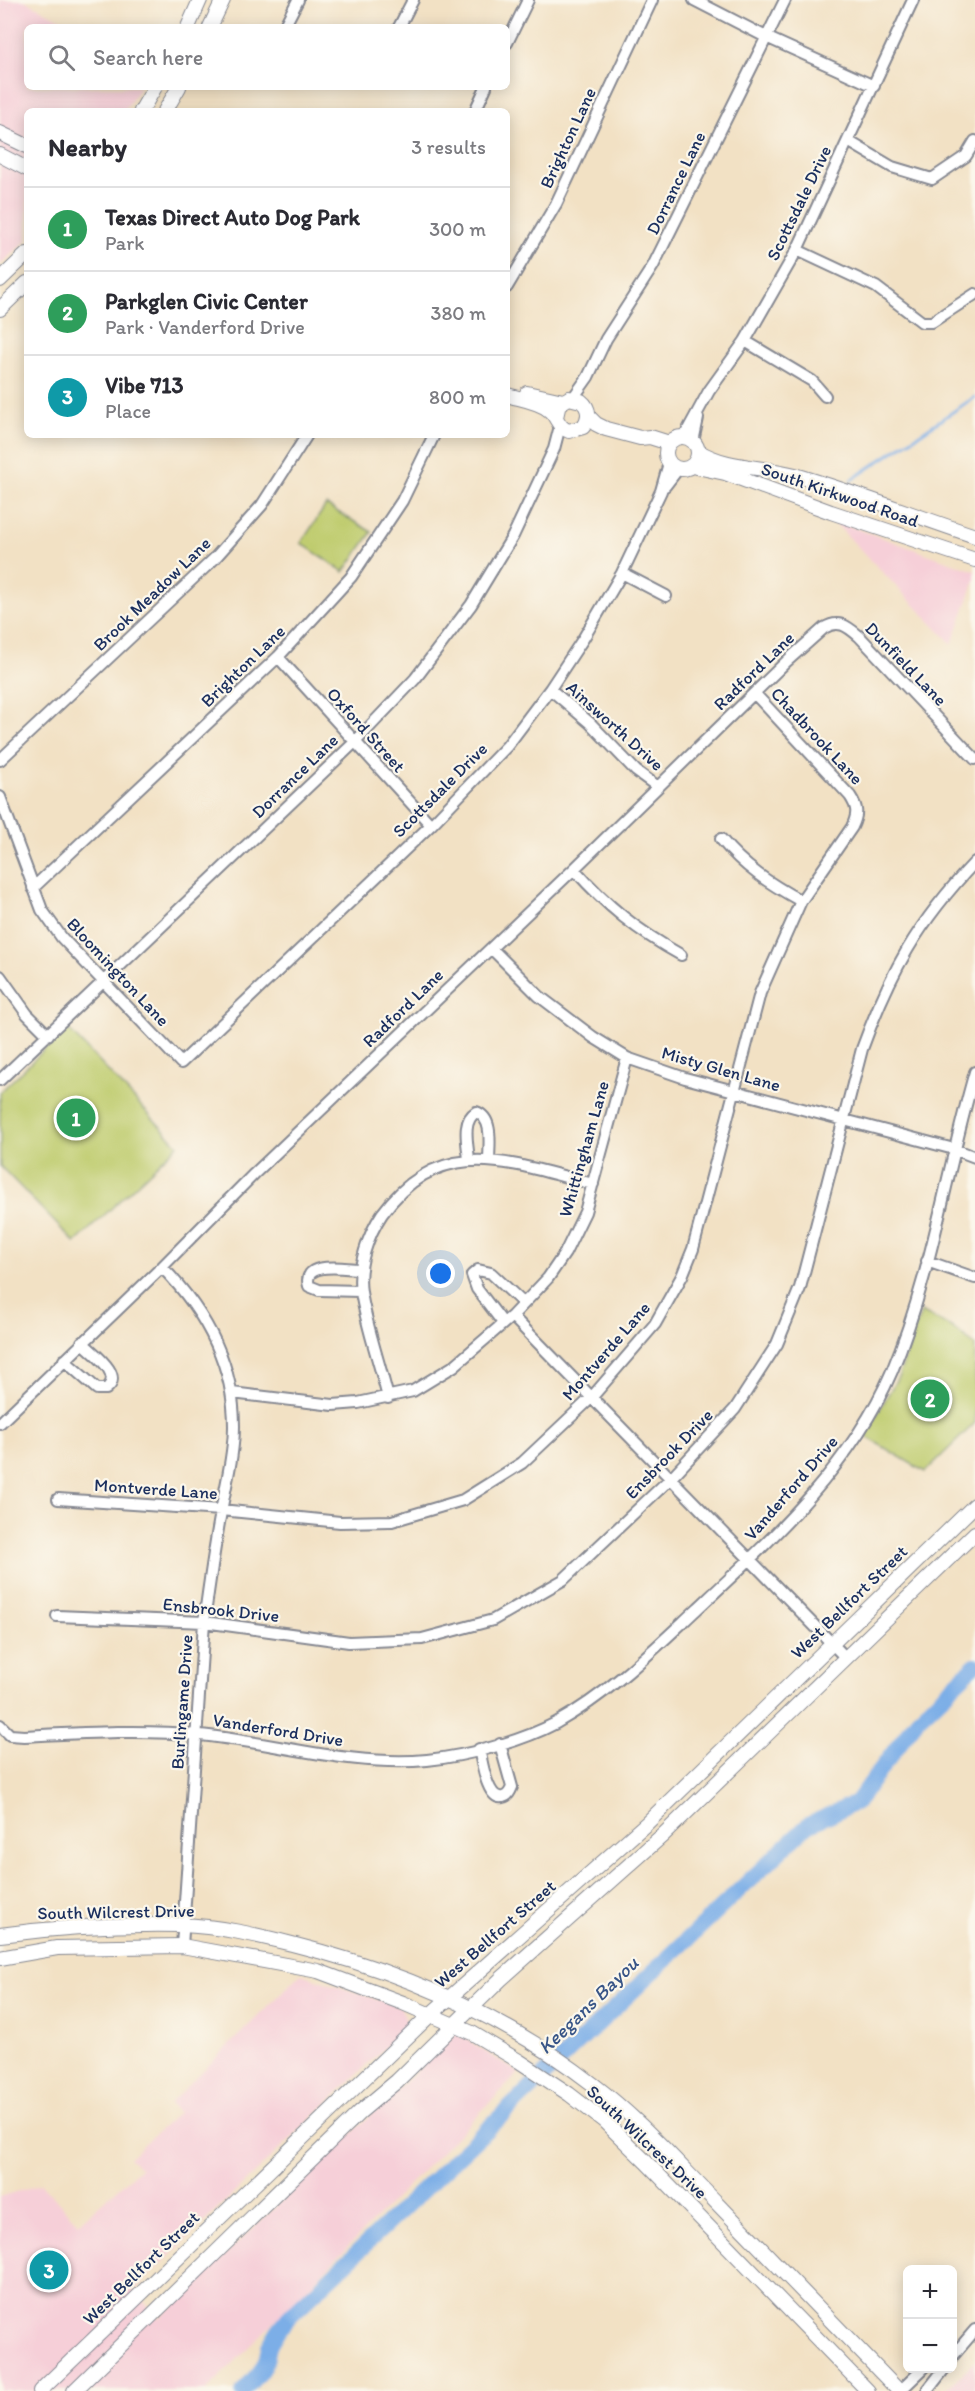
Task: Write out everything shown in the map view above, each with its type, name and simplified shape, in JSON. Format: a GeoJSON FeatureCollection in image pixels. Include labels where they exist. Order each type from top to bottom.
{"type":"FeatureCollection","features":[{"type":"Feature","properties":{"kind":"main road"},"geometry":{"type":"LineString","coordinates":[[189,24],[200,0]]}},
{"type":"Feature","properties":{"kind":"main road"},"geometry":{"type":"LineString","coordinates":[[212,24],[224,0]]}},
{"type":"Feature","properties":{"kind":"main road"},"geometry":{"type":"LineString","coordinates":[[143,108],[153,90]]}},
{"type":"Feature","properties":{"kind":"main road"},"geometry":{"type":"LineString","coordinates":[[167,108],[177,90]]}},
{"type":"Feature","properties":{"kind":"main road"},"geometry":{"type":"LineString","coordinates":[[0,133],[24,145]]}},
{"type":"Feature","properties":{"kind":"main road"},"geometry":{"type":"LineString","coordinates":[[0,155],[24,167]]}},
{"type":"Feature","properties":{"kind":"main road"},"geometry":{"type":"LineString","coordinates":[[0,280],[24,257]]}},
{"type":"Feature","properties":{"kind":"main road"},"geometry":{"type":"LineString","coordinates":[[0,309],[24,287]]}},
{"type":"Feature","properties":{"kind":"main road"},"geometry":{"type":"LineString","coordinates":[[510,389],[578,409],[606,429],[640,438],[650,437],[670,457],[685,469],[692,466],[697,459],[692,443],[676,438],[670,457]]}},
{"type":"Feature","properties":{"kind":"main road"},"geometry":{"type":"LineString","coordinates":[[510,396],[541,405],[550,411],[561,425]]}},
{"type":"Feature","properties":{"kind":"main road"},"geometry":{"type":"LineString","coordinates":[[561,425],[557,408],[578,409]]}},
{"type":"Feature","properties":{"kind":"main road"},"geometry":{"type":"LineString","coordinates":[[561,425],[578,409]]}},
{"type":"Feature","properties":{"kind":"main road","name":"South Kirkwood Road"},"geometry":{"type":"LineString","coordinates":[[692,443],[712,460],[763,467],[796,476],[975,536]]}},
{"type":"Feature","properties":{"kind":"main road","name":"South Kirkwood Road"},"geometry":{"type":"LineString","coordinates":[[692,466],[725,473],[975,560]]}},
{"type":"Feature","properties":{"kind":"main road"},"geometry":{"type":"LineString","coordinates":[[788,496],[796,476]]}},
{"type":"Feature","properties":{"kind":"main road"},"geometry":{"type":"LineString","coordinates":[[903,536],[913,516]]}},
{"type":"Feature","properties":{"kind":"main road","name":"West Bellfort Street"},"geometry":{"type":"LineString","coordinates":[[40,2391],[430,2015],[647,1823],[975,1505]]}},
{"type":"Feature","properties":{"kind":"main road","name":"West Bellfort Street"},"geometry":{"type":"LineString","coordinates":[[74,2391],[325,2147],[471,2008],[654,1843],[975,1533]]}},
{"type":"Feature","properties":{"kind":"main road"},"geometry":{"type":"LineString","coordinates":[[701,1770],[716,1784]]}},
{"type":"Feature","properties":{"kind":"main road"},"geometry":{"type":"LineString","coordinates":[[551,1909],[565,1923]]}},
{"type":"Feature","properties":{"kind":"main road","name":"South Wilcrest Drive"},"geometry":{"type":"LineString","coordinates":[[0,1935],[56,1929],[183,1925],[256,1935],[382,1970],[450,1997],[514,2032],[575,2071],[616,2103],[661,2146],[899,2391]]}},
{"type":"Feature","properties":{"kind":"main road"},"geometry":{"type":"LineString","coordinates":[[56,1929],[57,1948]]}},
{"type":"Feature","properties":{"kind":"main road"},"geometry":{"type":"LineString","coordinates":[[282,1964],[288,1943]]}},
{"type":"Feature","properties":{"kind":"main road","name":"South Wilcrest Drive"},"geometry":{"type":"LineString","coordinates":[[0,1958],[57,1948],[182,1947],[318,1971],[472,2033],[559,2087],[604,2121],[868,2391]]}},
{"type":"Feature","properties":{"kind":"main road"},"geometry":{"type":"LineString","coordinates":[[309,2131],[325,2147]]}},
{"type":"Feature","properties":{"kind":"main road"},"geometry":{"type":"LineString","coordinates":[[646,2162],[661,2146]]}},
{"type":"Feature","properties":{"kind":"main road"},"geometry":{"type":"LineString","coordinates":[[155,2280],[171,2297]]}},
{"type":"Feature","properties":{"kind":"main road"},"geometry":{"type":"LineString","coordinates":[[793,2312],[807,2298]]}},
{"type":"Feature","properties":{"kind":"street"},"geometry":{"type":"LineString","coordinates":[[286,24],[298,0]]}},
{"type":"Feature","properties":{"kind":"street"},"geometry":{"type":"LineString","coordinates":[[401,24],[413,0]]}},
{"type":"Feature","properties":{"kind":"street"},"geometry":{"type":"LineString","coordinates":[[510,37],[528,0]]}},
{"type":"Feature","properties":{"kind":"street","name":"Brighton Lane"},"geometry":{"type":"LineString","coordinates":[[510,282],[556,204],[652,0]]}},
{"type":"Feature","properties":{"kind":"street"},"geometry":{"type":"LineString","coordinates":[[694,0],[874,86]]}},
{"type":"Feature","properties":{"kind":"street","name":"Dorrance Lane"},"geometry":{"type":"LineString","coordinates":[[578,409],[588,377],[606,339],[653,266],[785,0]]}},
{"type":"Feature","properties":{"kind":"street","name":"Scottsdale Drive"},"geometry":{"type":"LineString","coordinates":[[692,443],[699,412],[709,391],[745,340],[797,250],[913,0]]}},
{"type":"Feature","properties":{"kind":"street"},"geometry":{"type":"LineString","coordinates":[[476,108],[484,90]]}},
{"type":"Feature","properties":{"kind":"street"},"geometry":{"type":"LineString","coordinates":[[848,141],[892,167],[932,179],[966,156],[975,141]]}},
{"type":"Feature","properties":{"kind":"street"},"geometry":{"type":"LineString","coordinates":[[797,250],[876,287],[922,322],[932,322],[975,294]]}},
{"type":"Feature","properties":{"kind":"street"},"geometry":{"type":"LineString","coordinates":[[745,340],[812,381],[825,396]]}},
{"type":"Feature","properties":{"kind":"street","name":"Dorrance Lane"},"geometry":{"type":"LineString","coordinates":[[0,1080],[355,742],[415,679],[471,605],[513,536],[554,449],[561,425]]}},
{"type":"Feature","properties":{"kind":"street","name":"Brook Meadow Lane"},"geometry":{"type":"LineString","coordinates":[[0,760],[215,558],[262,505],[305,438]]}},
{"type":"Feature","properties":{"kind":"street","name":"Brighton Lane"},"geometry":{"type":"LineString","coordinates":[[33,888],[278,657],[351,577],[402,501],[433,438]]}},
{"type":"Feature","properties":{"kind":"street","name":"Scottsdale Drive"},"geometry":{"type":"LineString","coordinates":[[181,1063],[431,825],[507,746],[550,689],[622,573],[661,491],[670,457]]}},
{"type":"Feature","properties":{"kind":"street"},"geometry":{"type":"LineString","coordinates":[[622,573],[666,596]]}},
{"type":"Feature","properties":{"kind":"street","name":"Radford Lane"},"geometry":{"type":"LineString","coordinates":[[0,1423],[162,1267],[254,1174],[755,694],[821,631],[835,623]]}},
{"type":"Feature","properties":{"kind":"street","name":"Dunfield Lane"},"geometry":{"type":"LineString","coordinates":[[835,623],[845,625],[859,636],[975,759]]}},
{"type":"Feature","properties":{"kind":"street","name":"Oxford Street"},"geometry":{"type":"LineString","coordinates":[[278,657],[431,825]]}},
{"type":"Feature","properties":{"kind":"street","name":"Ainsworth Drive"},"geometry":{"type":"LineString","coordinates":[[550,689],[590,723],[636,771],[658,787]]}},
{"type":"Feature","properties":{"kind":"street","name":"Chadbrook Lane"},"geometry":{"type":"LineString","coordinates":[[755,694],[854,801]]}},
{"type":"Feature","properties":{"kind":"street","name":"Bloomington Lane"},"geometry":{"type":"LineString","coordinates":[[0,797],[42,910],[62,938],[181,1063]]}},
{"type":"Feature","properties":{"kind":"street","name":"Montverde Lane"},"geometry":{"type":"LineString","coordinates":[[58,1499],[221,1510],[340,1522],[392,1521],[463,1500],[522,1463],[592,1397],[655,1324],[682,1276],[693,1249],[760,993],[801,902],[852,827],[857,816],[854,801]]}},
{"type":"Feature","properties":{"kind":"street"},"geometry":{"type":"LineString","coordinates":[[721,840],[738,859],[763,879],[801,902]]}},
{"type":"Feature","properties":{"kind":"street","name":"Ensbrook Drive"},"geometry":{"type":"LineString","coordinates":[[57,1616],[204,1622],[349,1642],[422,1639],[493,1620],[563,1580],[670,1479],[735,1409],[777,1344],[800,1288],[862,1049],[888,983],[926,917],[975,862]]}},
{"type":"Feature","properties":{"kind":"street"},"geometry":{"type":"LineString","coordinates":[[574,869],[600,899],[620,917],[681,955]]}},
{"type":"Feature","properties":{"kind":"street","name":"Misty Glen Lane"},"geometry":{"type":"LineString","coordinates":[[491,948],[539,996],[593,1037],[627,1058],[685,1078],[954,1149],[975,1157]]}},
{"type":"Feature","properties":{"kind":"street"},"geometry":{"type":"LineString","coordinates":[[0,976],[27,1014],[48,1035]]}},
{"type":"Feature","properties":{"kind":"street","name":"Whittingham Lane"},"geometry":{"type":"LineString","coordinates":[[232,1393],[333,1405],[388,1398],[413,1391],[454,1366],[524,1303],[548,1278],[565,1253],[585,1212],[627,1058]]}},
{"type":"Feature","properties":{"kind":"street","name":"Vanderford Drive"},"geometry":{"type":"LineString","coordinates":[[1,1727],[10,1735],[24,1736],[120,1732],[196,1734],[348,1757],[386,1761],[428,1760],[500,1744],[552,1725],[589,1703],[617,1683],[750,1559],[811,1496],[859,1433],[891,1372],[914,1309],[975,1072]]}},
{"type":"Feature","properties":{"kind":"street"},"geometry":{"type":"LineString","coordinates":[[469,1160],[467,1123],[470,1116],[476,1112],[482,1114],[487,1120],[489,1161]]}},
{"type":"Feature","properties":{"kind":"street"},"geometry":{"type":"LineString","coordinates":[[388,1398],[360,1291],[361,1269],[366,1247],[374,1226],[391,1203],[411,1183],[429,1171],[469,1160],[510,1163],[593,1184]]}},
{"type":"Feature","properties":{"kind":"street"},"geometry":{"type":"LineString","coordinates":[[927,1261],[975,1278]]}},
{"type":"Feature","properties":{"kind":"street","name":"Burlingame Drive"},"geometry":{"type":"LineString","coordinates":[[162,1267],[186,1292],[210,1329],[220,1351],[232,1393],[234,1426],[204,1622],[182,1947]]}},
{"type":"Feature","properties":{"kind":"street"},"geometry":{"type":"LineString","coordinates":[[360,1291],[320,1290],[309,1286],[307,1280],[314,1269],[361,1269]]}},
{"type":"Feature","properties":{"kind":"street"},"geometry":{"type":"LineString","coordinates":[[524,1303],[491,1273],[478,1270],[472,1275],[477,1289],[592,1397],[846,1658]]}},
{"type":"Feature","properties":{"kind":"street"},"geometry":{"type":"LineString","coordinates":[[64,1360],[97,1389],[106,1389],[110,1386],[112,1381],[109,1369],[82,1342]]}},
{"type":"Feature","properties":{"kind":"street"},"geometry":{"type":"LineString","coordinates":[[479,1749],[490,1792],[497,1797],[502,1797],[510,1792],[512,1784],[500,1744]]}},
{"type":"Feature","properties":{"kind":"street"},"geometry":{"type":"LineString","coordinates":[[957,2350],[975,2330]]}},
{"type":"Feature","properties":{"kind":"street"},"geometry":{"type":"LineString","coordinates":[[957,2344],[964,2341]]}},
{"type":"Feature","properties":{"kind":"street"},"geometry":{"type":"LineString","coordinates":[[899,2391],[919,2373]]}},
{"type":"Feature","properties":{"kind":"street"},"geometry":{"type":"LineString","coordinates":[[927,2391],[941,2373]]}},
{"type":"Feature","properties":{"kind":"shaded area"},"geometry":{"type":"Polygon","coordinates":[[[0,0],[24,0],[69,24],[24,24],[24,90],[138,90],[126,108],[24,108],[24,243],[0,265],[0,0]]]}},
{"type":"Feature","properties":{"kind":"shaded area"},"geometry":{"type":"Polygon","coordinates":[[[832,520],[975,571],[975,580],[952,644],[832,520]]]}},
{"type":"Feature","properties":{"kind":"shaded area"},"geometry":{"type":"Polygon","coordinates":[[[301,1974],[401,2008],[408,2025],[133,2291],[160,2318],[456,2033],[519,2073],[206,2391],[0,2391],[0,2197],[41,2184],[79,2223],[141,2168],[129,2158],[178,2113],[170,2103],[301,1974]]]}},
{"type":"Feature","properties":{"kind":"shaded area"},"geometry":{"type":"Polygon","coordinates":[[[975,2361],[975,2391],[944,2391],[975,2361]]]}},
{"type":"Feature","properties":{"kind":"green space"},"geometry":{"type":"Polygon","coordinates":[[[326,505],[372,532],[344,572],[301,543],[326,505]]]}},
{"type":"Feature","properties":{"kind":"green space"},"geometry":{"type":"Polygon","coordinates":[[[67,1028],[178,1145],[75,1243],[0,1166],[0,1092],[67,1028]]]}},
{"type":"Feature","properties":{"kind":"green space"},"geometry":{"type":"Polygon","coordinates":[[[921,1312],[951,1327],[975,1345],[975,1423],[925,1472],[865,1436],[899,1375],[921,1312]]]}},
{"type":"Feature","properties":{"kind":"waterway"},"geometry":{"type":"LineString","coordinates":[[851,480],[975,397]]}},
{"type":"Feature","properties":{"kind":"waterway","name":"Keegans Bayou"},"geometry":{"type":"LineString","coordinates":[[243,2391],[260,2372],[266,2361],[269,2346],[289,2317],[808,1825],[857,1802],[917,1720],[975,1665]]}},
{"type":"Feature","properties":{"kind":"place","name":"Texas Direct Auto Dog Park"},"geometry":{"type":"Point","coordinates":[76,1118]}},
{"type":"Feature","properties":{"kind":"place","name":"Parkglen Civic Center"},"geometry":{"type":"Point","coordinates":[930,1399]}},
{"type":"Feature","properties":{"kind":"place","name":"Vibe 713"},"geometry":{"type":"Point","coordinates":[49,2270]}}]}
